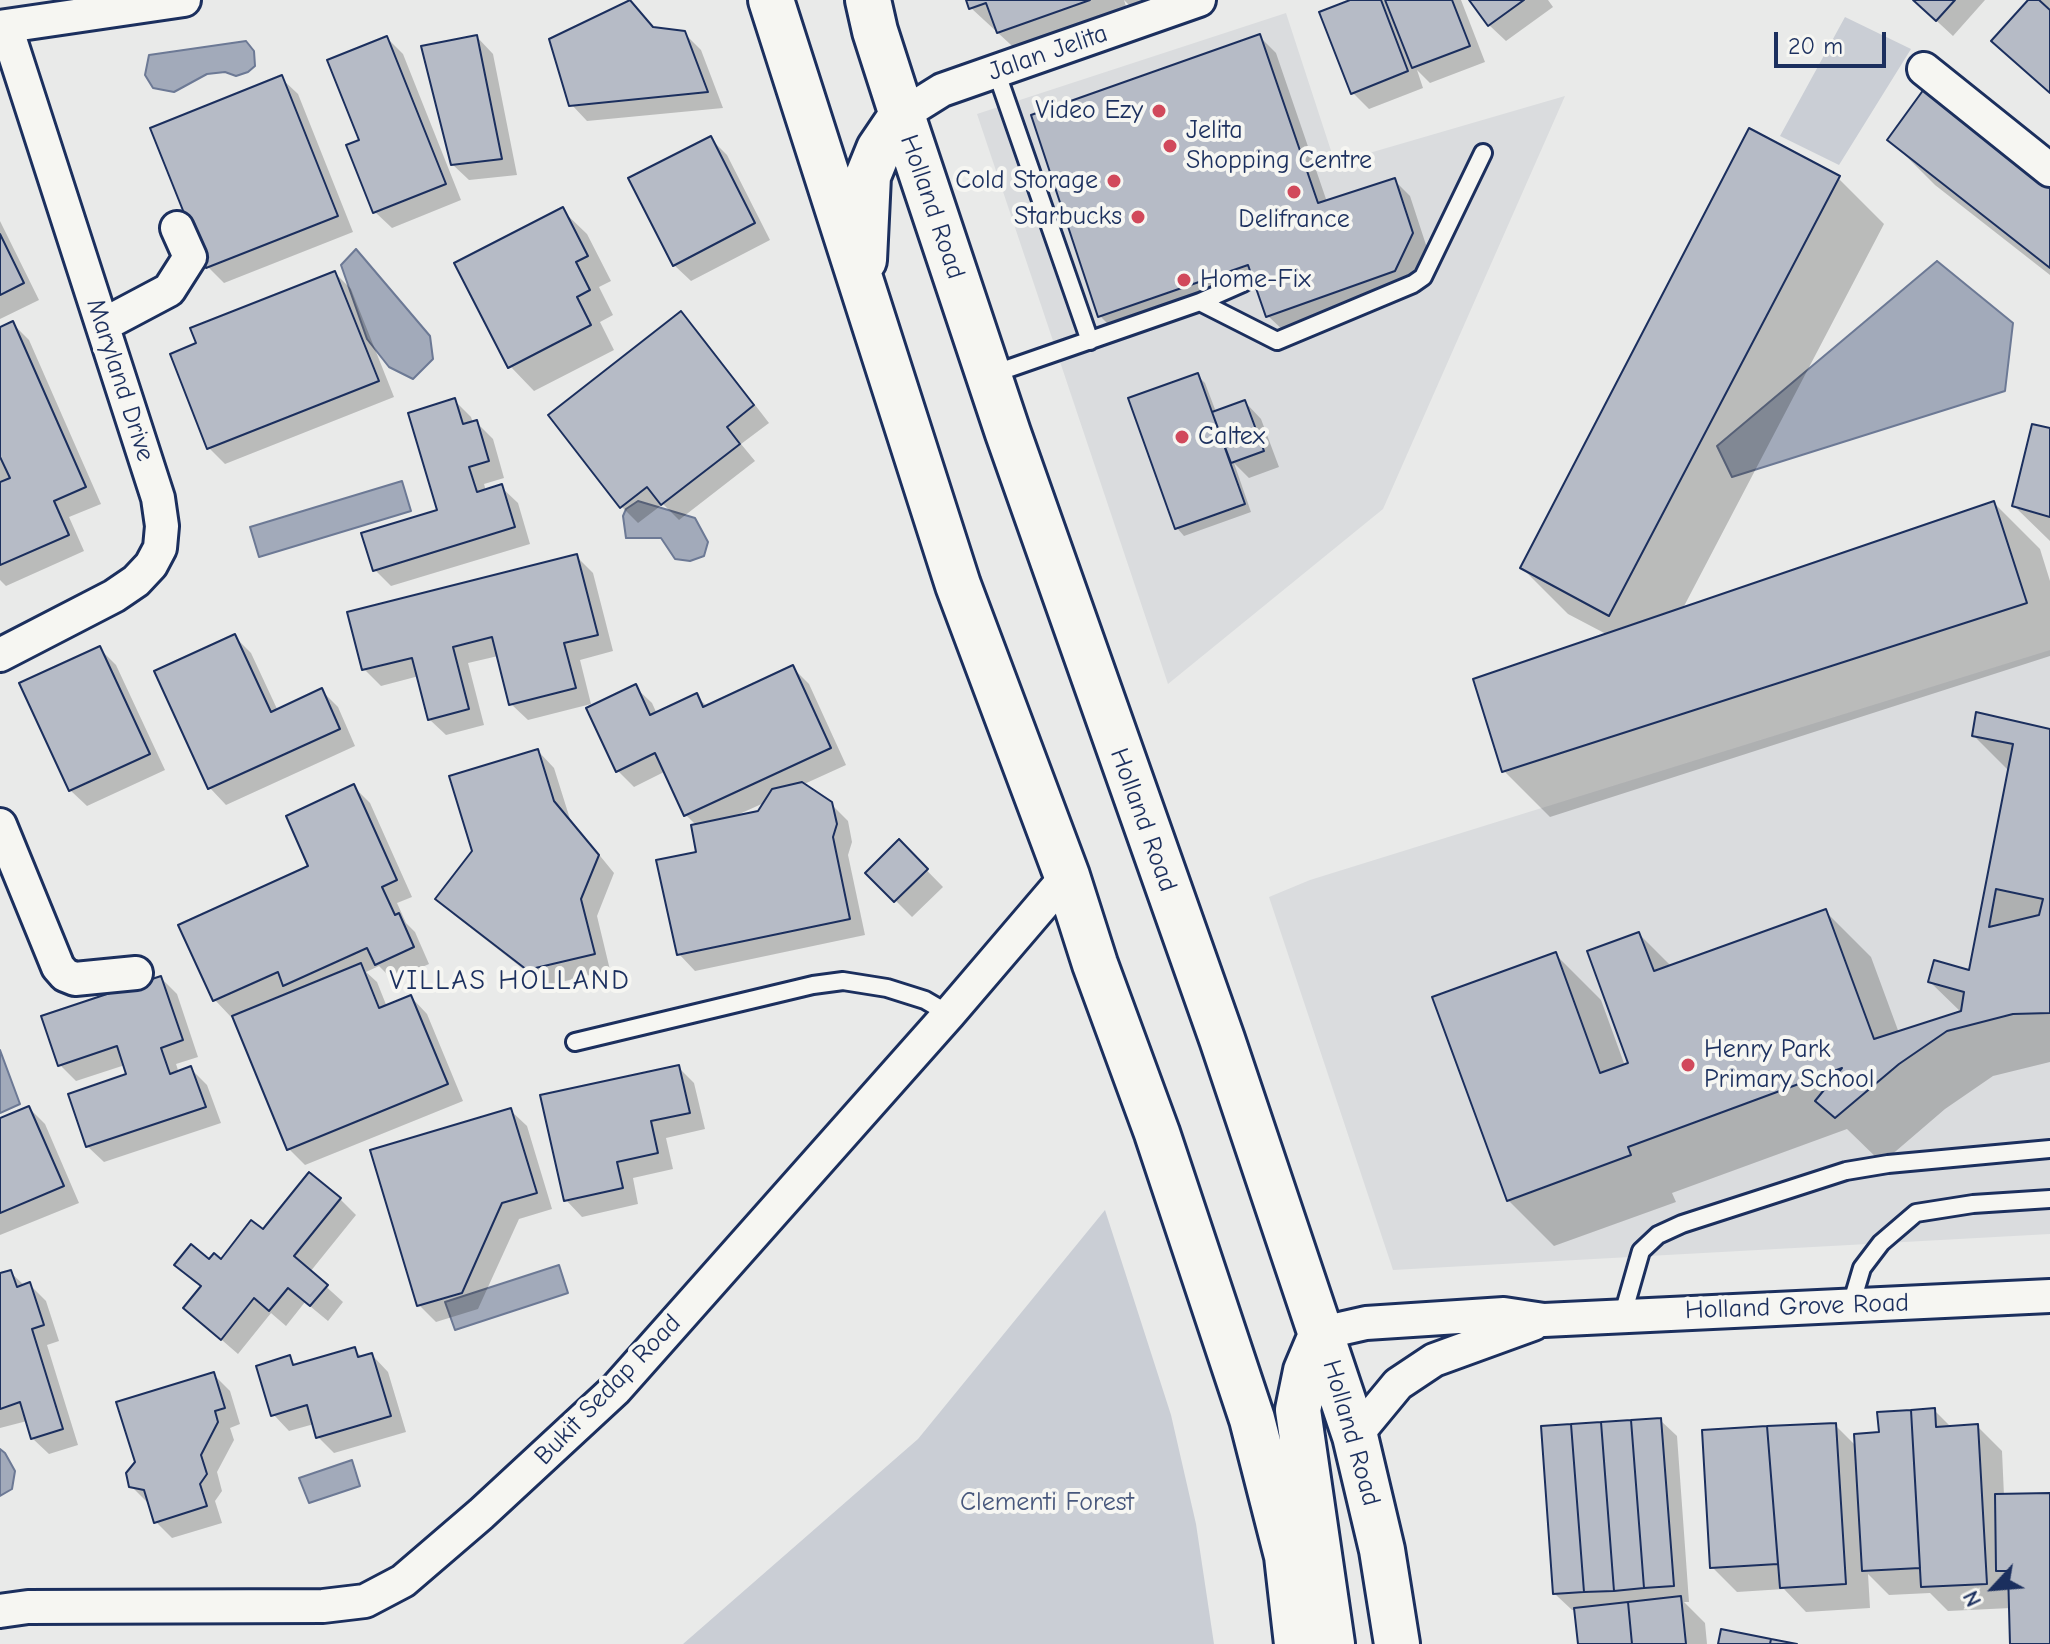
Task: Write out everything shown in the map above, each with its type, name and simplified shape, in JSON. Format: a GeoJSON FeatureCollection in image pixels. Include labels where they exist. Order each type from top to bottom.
{"type":"FeatureCollection","features":[{"type":"Feature","properties":{"kind":"main road"},"geometry":{"type":"LineString","coordinates":[[771,0],[958,585],[1067,876],[1252,1419],[1287,1556],[1297,1644]]}},
{"type":"Feature","properties":{"kind":"main road","name":"Holland Road"},"geometry":{"type":"LineString","coordinates":[[868,0],[902,115],[989,376],[1322,1333],[1355,1436],[1379,1537],[1397,1644]]}},
{"type":"Feature","properties":{"kind":"main road"},"geometry":{"type":"LineString","coordinates":[[863,290],[868,176],[879,149],[902,115]]}},
{"type":"Feature","properties":{"kind":"main road"},"geometry":{"type":"LineString","coordinates":[[1322,1333],[1306,1371],[1298,1410],[1332,1644]]}},
{"type":"Feature","properties":{"kind":"street","name":"Maryland Drive"},"geometry":{"type":"LineString","coordinates":[[0,655],[125,589],[151,565],[160,548],[162,526],[158,498],[103,325],[3,27],[78,8],[184,0]]}},
{"type":"Feature","properties":{"kind":"street","name":"Jalan Jelita"},"geometry":{"type":"LineString","coordinates":[[902,115],[942,90],[1199,0]]}},
{"type":"Feature","properties":{"kind":"street"},"geometry":{"type":"LineString","coordinates":[[1924,69],[2050,170]]}},
{"type":"Feature","properties":{"kind":"street"},"geometry":{"type":"LineString","coordinates":[[103,325],[169,290],[190,257],[177,228]]}},
{"type":"Feature","properties":{"kind":"street"},"geometry":{"type":"LineString","coordinates":[[0,825],[58,967],[65,975],[75,979],[136,973]]}},
{"type":"Feature","properties":{"kind":"street","name":"Bukit Sedap Road"},"geometry":{"type":"LineString","coordinates":[[0,1611],[28,1607],[323,1606],[365,1601],[403,1581],[481,1514],[616,1389],[949,1014],[1067,876]]}},
{"type":"Feature","properties":{"kind":"street","name":"Holland Grove Road"},"geometry":{"type":"LineString","coordinates":[[1322,1333],[1366,1323],[1504,1314],[1544,1320],[2050,1296]]}},
{"type":"Feature","properties":{"kind":"street","name":"Holland Grove Road"},"geometry":{"type":"LineString","coordinates":[[1355,1436],[1398,1384],[1434,1360],[1544,1320]]}},
{"type":"Feature","properties":{"kind":"lane"},"geometry":{"type":"LineString","coordinates":[[996,71],[1090,341]]}},
{"type":"Feature","properties":{"kind":"lane"},"geometry":{"type":"LineString","coordinates":[[1200,302],[1277,341],[1413,284],[1423,277],[1483,153]]}},
{"type":"Feature","properties":{"kind":"lane"},"geometry":{"type":"LineString","coordinates":[[989,376],[1200,302],[1243,283]]}},
{"type":"Feature","properties":{"kind":"lane"},"geometry":{"type":"LineString","coordinates":[[575,1042],[813,985],[843,981],[887,988],[925,1000],[949,1014]]}},
{"type":"Feature","properties":{"kind":"lane"},"geometry":{"type":"LineString","coordinates":[[1623,1314],[1641,1251],[1658,1235],[1682,1224],[1846,1171],[1888,1164],[2050,1149]]}},
{"type":"Feature","properties":{"kind":"lane"},"geometry":{"type":"LineString","coordinates":[[1851,1305],[1862,1268],[1881,1243],[1916,1213],[1973,1204],[2050,1199]]}},
{"type":"Feature","properties":{"kind":"shaded area"},"geometry":{"type":"Polygon","coordinates":[[[1286,13],[1335,163],[1565,96],[1383,509],[1168,684],[977,114],[1286,13]]]}},
{"type":"Feature","properties":{"kind":"shaded area","name":"Henry Park Primary School"},"geometry":{"type":"Polygon","coordinates":[[[2050,650],[2050,1234],[1393,1270],[1269,897],[1310,880],[2050,650]]]}},
{"type":"Feature","properties":{"kind":"green space"},"geometry":{"type":"Polygon","coordinates":[[[1845,17],[1911,49],[1839,165],[1780,136],[1845,17]]]}},
{"type":"Feature","properties":{"kind":"green space","name":"Clementi Forest"},"geometry":{"type":"Polygon","coordinates":[[[1105,1210],[1171,1415],[1196,1524],[1214,1644],[683,1644],[918,1439],[1105,1210]]]}},
{"type":"Feature","properties":{"kind":"water"},"geometry":{"type":"Polygon","coordinates":[[[246,41],[254,51],[255,66],[248,72],[236,76],[225,72],[207,74],[174,92],[153,88],[145,75],[149,55],[246,41]]]}},
{"type":"Feature","properties":{"kind":"water"},"geometry":{"type":"Polygon","coordinates":[[[356,249],[430,336],[433,359],[413,379],[389,367],[367,339],[341,265],[356,249]]]}},
{"type":"Feature","properties":{"kind":"water"},"geometry":{"type":"Polygon","coordinates":[[[1937,261],[2013,323],[2005,391],[1732,477],[1717,446],[1937,261]]]}},
{"type":"Feature","properties":{"kind":"water"},"geometry":{"type":"Polygon","coordinates":[[[402,481],[411,511],[259,557],[250,527],[402,481]]]}},
{"type":"Feature","properties":{"kind":"water"},"geometry":{"type":"Polygon","coordinates":[[[638,501],[695,518],[708,542],[704,556],[690,561],[675,559],[661,538],[626,538],[623,516],[626,509],[638,501]]]}},
{"type":"Feature","properties":{"kind":"water"},"geometry":{"type":"Polygon","coordinates":[[[0,1050],[20,1104],[0,1113],[0,1050]]]}},
{"type":"Feature","properties":{"kind":"water"},"geometry":{"type":"Polygon","coordinates":[[[559,1265],[568,1293],[455,1330],[445,1302],[559,1265]]]}},
{"type":"Feature","properties":{"kind":"water"},"geometry":{"type":"Polygon","coordinates":[[[0,1449],[15,1471],[12,1489],[0,1496],[0,1449]]]}},
{"type":"Feature","properties":{"kind":"water"},"geometry":{"type":"Polygon","coordinates":[[[352,1460],[360,1486],[309,1503],[299,1478],[352,1460]]]}},
{"type":"Feature","properties":{"kind":"building"},"geometry":{"type":"Polygon","coordinates":[[[630,0],[653,27],[685,31],[708,92],[569,106],[549,39],[630,0]]]}},
{"type":"Feature","properties":{"kind":"building"},"geometry":{"type":"Polygon","coordinates":[[[966,0],[1090,0],[997,33],[986,3],[969,9],[966,0]]]}},
{"type":"Feature","properties":{"kind":"building"},"geometry":{"type":"Polygon","coordinates":[[[1350,0],[1381,0],[1408,71],[1351,94],[1319,12],[1350,0]]]}},
{"type":"Feature","properties":{"kind":"building"},"geometry":{"type":"Polygon","coordinates":[[[1385,0],[1452,0],[1470,46],[1412,68],[1385,0]]]}},
{"type":"Feature","properties":{"kind":"building"},"geometry":{"type":"Polygon","coordinates":[[[1469,0],[1524,0],[1488,26],[1469,0]]]}},
{"type":"Feature","properties":{"kind":"building"},"geometry":{"type":"Polygon","coordinates":[[[1913,0],[1955,0],[1936,21],[1913,0]]]}},
{"type":"Feature","properties":{"kind":"building"},"geometry":{"type":"Polygon","coordinates":[[[2028,0],[2039,0],[2050,10],[2050,93],[1991,41],[2028,0]]]}},
{"type":"Feature","properties":{"kind":"building","name":"Jelita Shopping Centre"},"geometry":{"type":"Polygon","coordinates":[[[1260,34],[1318,203],[1395,178],[1413,233],[1395,271],[1266,317],[1248,265],[1098,317],[1031,115],[1260,34]]]}},
{"type":"Feature","properties":{"kind":"building"},"geometry":{"type":"Polygon","coordinates":[[[477,35],[502,159],[451,165],[421,46],[477,35]]]}},
{"type":"Feature","properties":{"kind":"building"},"geometry":{"type":"Polygon","coordinates":[[[387,36],[446,184],[373,213],[346,145],[359,140],[327,60],[387,36]]]}},
{"type":"Feature","properties":{"kind":"building"},"geometry":{"type":"Polygon","coordinates":[[[282,75],[338,216],[206,268],[150,128],[282,75]]]}},
{"type":"Feature","properties":{"kind":"building"},"geometry":{"type":"Polygon","coordinates":[[[1932,78],[2050,172],[2050,268],[1887,140],[1932,78]]]}},
{"type":"Feature","properties":{"kind":"building"},"geometry":{"type":"Polygon","coordinates":[[[1749,128],[1840,176],[1609,616],[1520,568],[1749,128]]]}},
{"type":"Feature","properties":{"kind":"building"},"geometry":{"type":"Polygon","coordinates":[[[711,136],[755,223],[673,266],[628,178],[711,136]]]}},
{"type":"Feature","properties":{"kind":"building"},"geometry":{"type":"Polygon","coordinates":[[[563,207],[588,256],[576,262],[590,290],[577,297],[591,325],[508,368],[454,263],[563,207]]]}},
{"type":"Feature","properties":{"kind":"building"},"geometry":{"type":"Polygon","coordinates":[[[0,234],[24,283],[0,295],[0,234]]]}},
{"type":"Feature","properties":{"kind":"building"},"geometry":{"type":"Polygon","coordinates":[[[335,271],[379,381],[207,449],[170,354],[196,343],[190,328],[335,271]]]}},
{"type":"Feature","properties":{"kind":"building"},"geometry":{"type":"Polygon","coordinates":[[[681,311],[754,405],[727,427],[740,444],[661,505],[647,487],[620,508],[548,415],[681,311]]]}},
{"type":"Feature","properties":{"kind":"building"},"geometry":{"type":"Polygon","coordinates":[[[13,321],[86,487],[54,501],[69,535],[0,565],[0,482],[10,478],[0,457],[0,327],[13,321]]]}},
{"type":"Feature","properties":{"kind":"building","name":"Caltex"},"geometry":{"type":"Polygon","coordinates":[[[1198,373],[1245,504],[1175,529],[1128,398],[1198,373]]]}},
{"type":"Feature","properties":{"kind":"building"},"geometry":{"type":"Polygon","coordinates":[[[455,398],[463,424],[477,420],[489,461],[469,467],[477,492],[502,484],[515,527],[373,571],[361,533],[437,510],[408,413],[455,398]]]}},
{"type":"Feature","properties":{"kind":"building"},"geometry":{"type":"Polygon","coordinates":[[[1245,400],[1264,451],[1231,463],[1212,412],[1245,400]]]}},
{"type":"Feature","properties":{"kind":"building"},"geometry":{"type":"Polygon","coordinates":[[[2032,424],[2050,428],[2050,517],[2012,506],[2032,424]]]}},
{"type":"Feature","properties":{"kind":"building"},"geometry":{"type":"Polygon","coordinates":[[[1994,501],[2027,603],[1502,772],[1473,679],[1994,501]]]}},
{"type":"Feature","properties":{"kind":"building"},"geometry":{"type":"Polygon","coordinates":[[[577,554],[598,635],[564,643],[576,688],[509,705],[492,637],[453,647],[469,709],[428,720],[412,658],[362,670],[347,612],[577,554]]]}},
{"type":"Feature","properties":{"kind":"building"},"geometry":{"type":"Polygon","coordinates":[[[235,634],[271,712],[322,688],[340,729],[208,789],[154,671],[235,634]]]}},
{"type":"Feature","properties":{"kind":"building"},"geometry":{"type":"Polygon","coordinates":[[[100,646],[150,754],[69,791],[19,683],[100,646]]]}},
{"type":"Feature","properties":{"kind":"building"},"geometry":{"type":"Polygon","coordinates":[[[793,665],[831,748],[684,816],[655,753],[616,772],[586,708],[636,684],[650,715],[697,693],[703,707],[793,665]]]}},
{"type":"Feature","properties":{"kind":"building"},"geometry":{"type":"Polygon","coordinates":[[[1976,712],[2050,729],[2050,1013],[2013,1014],[1947,1031],[1899,1064],[1835,1118],[1815,1101],[1842,1068],[1628,1147],[1631,1155],[1507,1201],[1432,997],[1556,952],[1600,1073],[1628,1063],[1587,951],[1639,932],[1654,971],[1826,909],[1874,1039],[1961,1011],[1964,992],[1928,982],[1934,960],[1969,970],[2013,744],[1972,736],[1976,712]],[[1996,889],[1989,927],[2039,915],[2043,899],[1996,889]]]}},
{"type":"Feature","properties":{"kind":"building"},"geometry":{"type":"Polygon","coordinates":[[[538,749],[554,801],[599,855],[581,899],[595,954],[527,970],[435,899],[472,851],[449,776],[538,749]]]}},
{"type":"Feature","properties":{"kind":"building"},"geometry":{"type":"Polygon","coordinates":[[[802,782],[832,802],[837,824],[833,837],[850,919],[677,955],[656,860],[696,852],[691,825],[758,811],[772,789],[802,782]]]}},
{"type":"Feature","properties":{"kind":"building"},"geometry":{"type":"Polygon","coordinates":[[[354,784],[397,880],[382,887],[395,915],[399,913],[414,947],[375,965],[367,948],[283,986],[278,972],[213,1001],[178,925],[308,866],[286,816],[354,784]]]}},
{"type":"Feature","properties":{"kind":"building"},"geometry":{"type":"Polygon","coordinates":[[[899,839],[928,869],[894,902],[865,873],[899,839]]]}},
{"type":"Feature","properties":{"kind":"building"},"geometry":{"type":"Polygon","coordinates":[[[361,963],[379,1008],[411,995],[448,1084],[287,1150],[232,1016],[361,963]]]}},
{"type":"Feature","properties":{"kind":"building"},"geometry":{"type":"Polygon","coordinates":[[[161,976],[183,1040],[161,1048],[170,1074],[191,1066],[206,1107],[86,1147],[68,1094],[126,1074],[117,1046],[58,1066],[41,1016],[161,976]]]}},
{"type":"Feature","properties":{"kind":"building"},"geometry":{"type":"Polygon","coordinates":[[[679,1065],[690,1113],[651,1121],[658,1153],[617,1162],[623,1188],[564,1201],[540,1095],[679,1065]]]}},
{"type":"Feature","properties":{"kind":"building"},"geometry":{"type":"Polygon","coordinates":[[[29,1106],[64,1186],[0,1213],[0,1118],[29,1106]]]}},
{"type":"Feature","properties":{"kind":"building"},"geometry":{"type":"Polygon","coordinates":[[[511,1108],[537,1193],[502,1203],[462,1293],[417,1306],[370,1150],[511,1108]]]}},
{"type":"Feature","properties":{"kind":"building"},"geometry":{"type":"Polygon","coordinates":[[[309,1172],[341,1198],[294,1256],[328,1285],[310,1306],[288,1288],[269,1311],[254,1298],[221,1340],[183,1308],[201,1286],[174,1265],[191,1244],[209,1259],[214,1253],[221,1259],[251,1220],[263,1229],[309,1172]]]}},
{"type":"Feature","properties":{"kind":"building"},"geometry":{"type":"Polygon","coordinates":[[[11,1270],[17,1287],[30,1282],[44,1325],[32,1329],[63,1429],[31,1439],[20,1402],[0,1409],[0,1273],[11,1270]]]}},
{"type":"Feature","properties":{"kind":"building"},"geometry":{"type":"Polygon","coordinates":[[[355,1347],[358,1357],[372,1353],[391,1416],[316,1438],[307,1405],[271,1416],[256,1366],[290,1355],[293,1365],[355,1347]]]}},
{"type":"Feature","properties":{"kind":"building"},"geometry":{"type":"Polygon","coordinates":[[[214,1372],[225,1408],[215,1411],[218,1422],[201,1455],[207,1474],[200,1484],[207,1506],[154,1523],[144,1490],[129,1487],[126,1473],[135,1462],[116,1402],[214,1372]]]}},
{"type":"Feature","properties":{"kind":"building"},"geometry":{"type":"Polygon","coordinates":[[[1935,1408],[1936,1427],[1978,1424],[1987,1584],[1921,1587],[1911,1410],[1935,1408]]]}},
{"type":"Feature","properties":{"kind":"building"},"geometry":{"type":"Polygon","coordinates":[[[1911,1410],[1920,1568],[1862,1571],[1854,1434],[1879,1432],[1877,1412],[1911,1410]]]}},
{"type":"Feature","properties":{"kind":"building"},"geometry":{"type":"Polygon","coordinates":[[[1661,1418],[1674,1586],[1644,1588],[1631,1420],[1661,1418]]]}},
{"type":"Feature","properties":{"kind":"building"},"geometry":{"type":"Polygon","coordinates":[[[1631,1420],[1644,1588],[1614,1591],[1601,1422],[1631,1420]]]}},
{"type":"Feature","properties":{"kind":"building"},"geometry":{"type":"Polygon","coordinates":[[[1601,1422],[1614,1591],[1584,1592],[1571,1424],[1601,1422]]]}},
{"type":"Feature","properties":{"kind":"building"},"geometry":{"type":"Polygon","coordinates":[[[1836,1423],[1846,1584],[1780,1588],[1767,1426],[1836,1423]]]}},
{"type":"Feature","properties":{"kind":"building"},"geometry":{"type":"Polygon","coordinates":[[[1571,1424],[1584,1592],[1553,1594],[1541,1426],[1571,1424]]]}},
{"type":"Feature","properties":{"kind":"building"},"geometry":{"type":"Polygon","coordinates":[[[1767,1426],[1778,1564],[1710,1568],[1702,1430],[1767,1426]]]}},
{"type":"Feature","properties":{"kind":"building"},"geometry":{"type":"Polygon","coordinates":[[[2050,1493],[2050,1644],[2010,1644],[2008,1571],[1996,1571],[1995,1494],[2050,1493]]]}},
{"type":"Feature","properties":{"kind":"building"},"geometry":{"type":"Polygon","coordinates":[[[1681,1596],[1686,1644],[1632,1644],[1628,1602],[1681,1596]]]}},
{"type":"Feature","properties":{"kind":"building"},"geometry":{"type":"Polygon","coordinates":[[[1628,1602],[1632,1644],[1578,1644],[1574,1608],[1628,1602]]]}},
{"type":"Feature","properties":{"kind":"building"},"geometry":{"type":"Polygon","coordinates":[[[1721,1629],[1771,1639],[1770,1644],[1718,1644],[1721,1629]]]}},
{"type":"Feature","properties":{"kind":"building"},"geometry":{"type":"Polygon","coordinates":[[[1771,1639],[1797,1644],[1770,1644],[1771,1639]]]}},
{"type":"Feature","properties":{"kind":"place","name":"Video Ezy"},"geometry":{"type":"Point","coordinates":[1159,111]}},
{"type":"Feature","properties":{"kind":"place","name":"Jelita Shopping Centre"},"geometry":{"type":"Point","coordinates":[1170,146]}},
{"type":"Feature","properties":{"kind":"place","name":"Cold Storage"},"geometry":{"type":"Point","coordinates":[1114,181]}},
{"type":"Feature","properties":{"kind":"place","name":"Delifrance"},"geometry":{"type":"Point","coordinates":[1294,192]}},
{"type":"Feature","properties":{"kind":"place","name":"Starbucks"},"geometry":{"type":"Point","coordinates":[1138,217]}},
{"type":"Feature","properties":{"kind":"place","name":"Home-Fix"},"geometry":{"type":"Point","coordinates":[1184,280]}},
{"type":"Feature","properties":{"kind":"place","name":"Caltex"},"geometry":{"type":"Point","coordinates":[1182,437]}},
{"type":"Feature","properties":{"kind":"place","name":"Henry Park Primary School"},"geometry":{"type":"Point","coordinates":[1688,1065]}},
{"type":"Feature","properties":{"kind":"district","name":"VILLAS HOLLAND"},"geometry":{"type":"Point","coordinates":[510,981]}}]}
